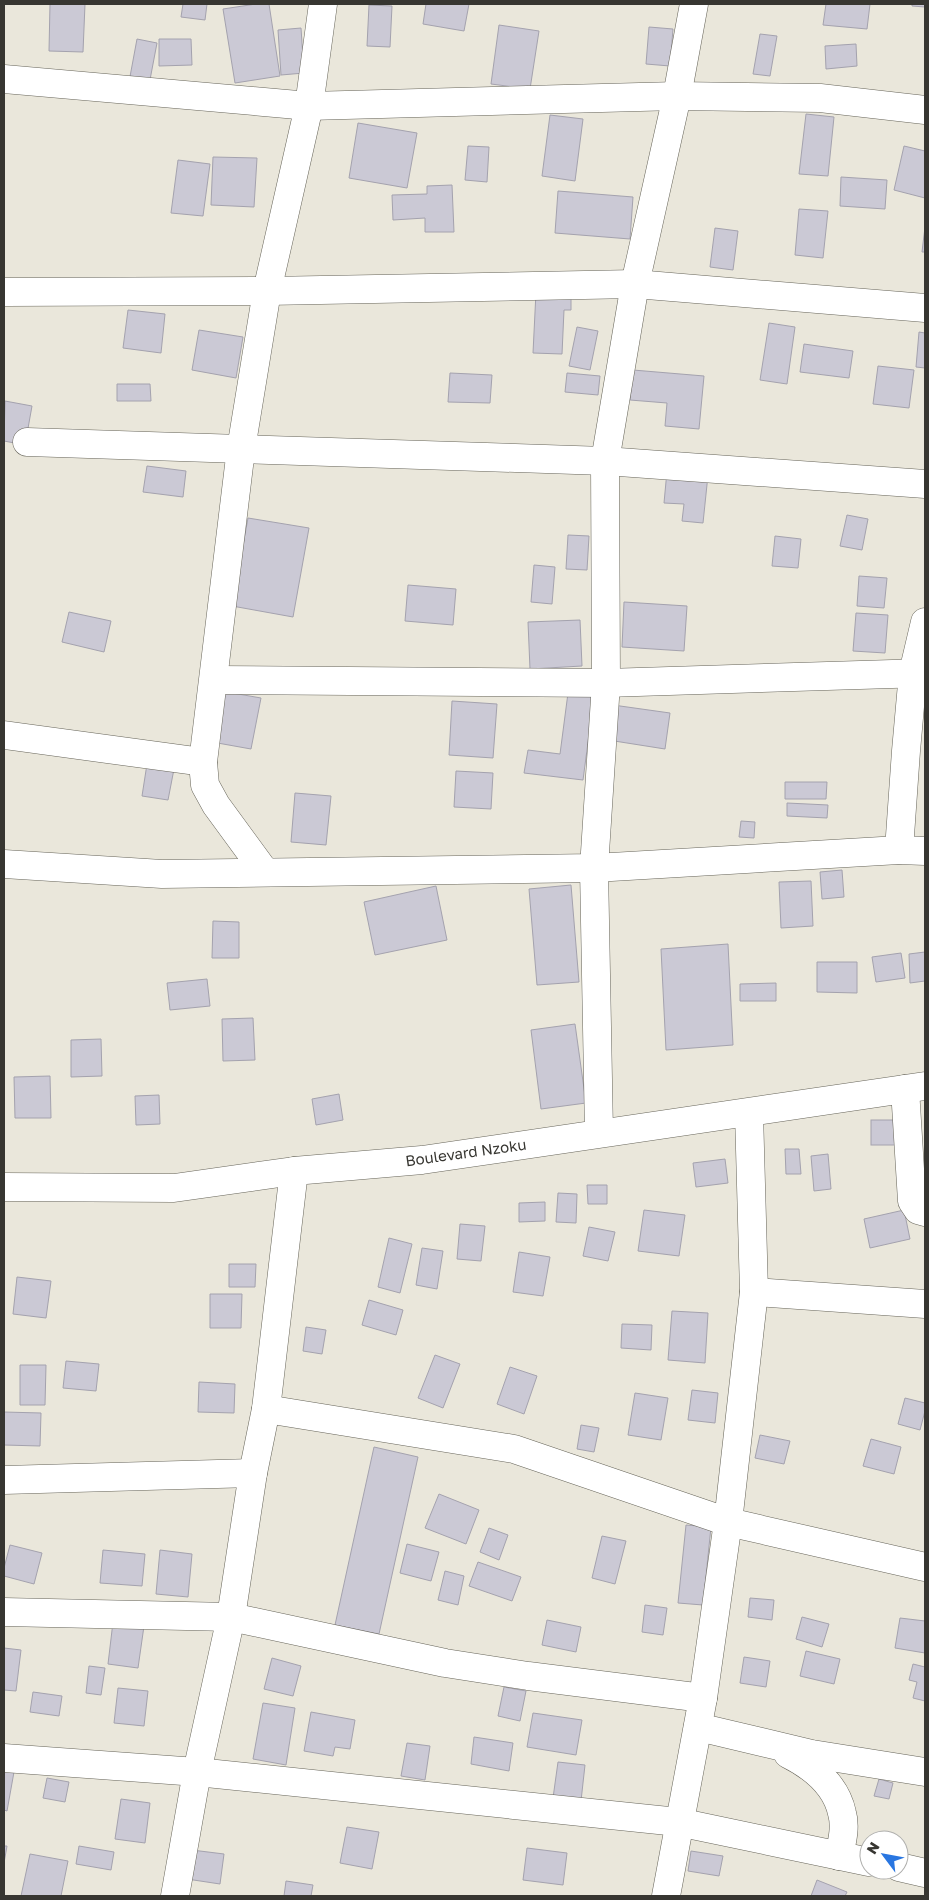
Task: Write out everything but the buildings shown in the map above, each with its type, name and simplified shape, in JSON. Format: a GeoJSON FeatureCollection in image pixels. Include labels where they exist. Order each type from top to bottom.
{"type":"FeatureCollection","features":[{"type":"Feature","properties":{"kind":"street"},"geometry":{"type":"LineString","coordinates":[[266,872],[216,805],[205,785],[203,762],[240,449],[267,291],[309,106],[323,4]]}},
{"type":"Feature","properties":{"kind":"street"},"geometry":{"type":"LineString","coordinates":[[599,1133],[594,868],[606,683],[605,461],[635,284],[677,96],[694,4]]}},
{"type":"Feature","properties":{"kind":"street"},"geometry":{"type":"LineString","coordinates":[[4,79],[309,106],[677,96],[820,98],[925,110]]}},
{"type":"Feature","properties":{"kind":"street"},"geometry":{"type":"LineString","coordinates":[[4,292],[267,291],[635,284],[925,308]]}},
{"type":"Feature","properties":{"kind":"street"},"geometry":{"type":"LineString","coordinates":[[27,442],[605,461],[925,484]]}},
{"type":"Feature","properties":{"kind":"street"},"geometry":{"type":"LineString","coordinates":[[4,864],[162,874],[594,868],[912,850],[906,750],[919,673],[925,622]]}},
{"type":"Feature","properties":{"kind":"street"},"geometry":{"type":"LineString","coordinates":[[214,680],[606,683],[919,673]]}},
{"type":"Feature","properties":{"kind":"street"},"geometry":{"type":"LineString","coordinates":[[4,735],[203,762]]}},
{"type":"Feature","properties":{"kind":"street"},"geometry":{"type":"LineString","coordinates":[[915,1087],[912,1202],[918,1210],[925,1212]]}},
{"type":"Feature","properties":{"kind":"street","name":"Boulevard Nzoku"},"geometry":{"type":"LineString","coordinates":[[4,1187],[174,1188],[294,1171],[422,1160],[915,1087]]}},
{"type":"Feature","properties":{"kind":"street"},"geometry":{"type":"LineString","coordinates":[[666,1896],[678,1822],[703,1698],[728,1522],[754,1292],[748,1113]]}},
{"type":"Feature","properties":{"kind":"street"},"geometry":{"type":"LineString","coordinates":[[175,1896],[197,1772],[231,1617],[253,1472],[266,1409],[294,1171]]}},
{"type":"Feature","properties":{"kind":"street"},"geometry":{"type":"LineString","coordinates":[[754,1292],[925,1304]]}},
{"type":"Feature","properties":{"kind":"street"},"geometry":{"type":"LineString","coordinates":[[266,1409],[514,1449],[728,1522],[925,1567]]}},
{"type":"Feature","properties":{"kind":"street"},"geometry":{"type":"LineString","coordinates":[[4,1480],[253,1472]]}},
{"type":"Feature","properties":{"kind":"street"},"geometry":{"type":"LineString","coordinates":[[4,1612],[231,1617],[445,1663],[528,1676],[703,1698]]}},
{"type":"Feature","properties":{"kind":"street"},"geometry":{"type":"LineString","coordinates":[[698,1727],[812,1754],[925,1772]]}},
{"type":"Feature","properties":{"kind":"street"},"geometry":{"type":"LineString","coordinates":[[769,1745],[803,1762],[819,1774],[835,1794],[843,1814],[843,1834],[839,1856]]}},
{"type":"Feature","properties":{"kind":"street"},"geometry":{"type":"LineString","coordinates":[[4,1758],[197,1772],[678,1822],[859,1860]]}},
{"type":"Feature","properties":{"kind":"street"},"geometry":{"type":"LineString","coordinates":[[909,1870],[925,1873]]}}]}
